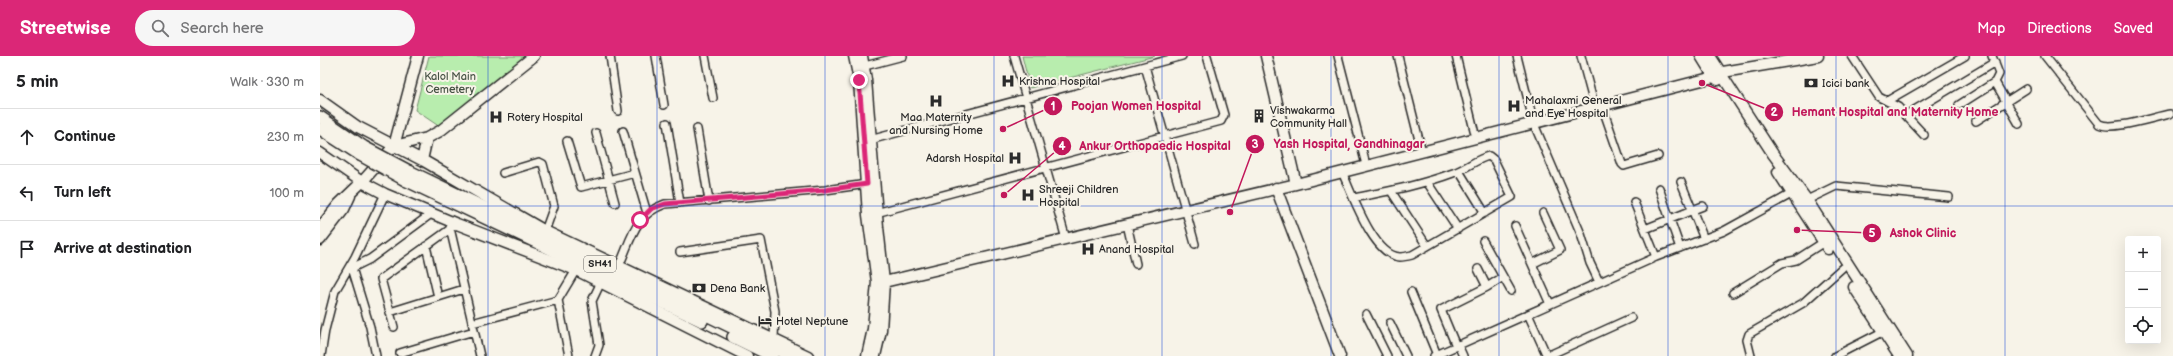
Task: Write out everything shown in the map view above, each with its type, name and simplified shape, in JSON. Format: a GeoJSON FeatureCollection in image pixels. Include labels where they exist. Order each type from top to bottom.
{"type":"FeatureCollection","features":[{"type":"Feature","properties":{"kind":"main road","name":"SH41"},"geometry":{"type":"LineString","coordinates":[[320,117],[362,151]]}},
{"type":"Feature","properties":{"kind":"main road","name":"SH41"},"geometry":{"type":"LineString","coordinates":[[320,129],[407,176],[772,356]]}},
{"type":"Feature","properties":{"kind":"main road","name":"SH41"},"geometry":{"type":"LineString","coordinates":[[407,176],[791,356]]}},
{"type":"Feature","properties":{"kind":"street"},"geometry":{"type":"LineString","coordinates":[[320,228],[339,204],[362,182],[394,146],[418,56]]}},
{"type":"Feature","properties":{"kind":"street"},"geometry":{"type":"LineString","coordinates":[[394,146],[427,138],[440,131],[534,56]]}},
{"type":"Feature","properties":{"kind":"street"},"geometry":{"type":"LineString","coordinates":[[610,56],[618,111]]}},
{"type":"Feature","properties":{"kind":"street"},"geometry":{"type":"LineString","coordinates":[[656,56],[664,105]]}},
{"type":"Feature","properties":{"kind":"street"},"geometry":{"type":"LineString","coordinates":[[705,56],[712,98]]}},
{"type":"Feature","properties":{"kind":"street"},"geometry":{"type":"LineString","coordinates":[[854,56],[861,68]]}},
{"type":"Feature","properties":{"kind":"street"},"geometry":{"type":"LineString","coordinates":[[862,56],[861,68],[872,214]]}},
{"type":"Feature","properties":{"kind":"street"},"geometry":{"type":"LineString","coordinates":[[861,68],[903,56]]}},
{"type":"Feature","properties":{"kind":"street"},"geometry":{"type":"LineString","coordinates":[[1014,56],[1066,239]]}},
{"type":"Feature","properties":{"kind":"street"},"geometry":{"type":"LineString","coordinates":[[866,141],[1182,56]]}},
{"type":"Feature","properties":{"kind":"street"},"geometry":{"type":"LineString","coordinates":[[872,214],[1046,166],[1221,121],[1223,118],[1208,56]]}},
{"type":"Feature","properties":{"kind":"street"},"geometry":{"type":"LineString","coordinates":[[1266,56],[1296,184]]}},
{"type":"Feature","properties":{"kind":"street"},"geometry":{"type":"LineString","coordinates":[[1338,56],[1366,165]]}},
{"type":"Feature","properties":{"kind":"street"},"geometry":{"type":"LineString","coordinates":[[1398,56],[1422,152]]}},
{"type":"Feature","properties":{"kind":"street"},"geometry":{"type":"LineString","coordinates":[[1456,56],[1476,138]]}},
{"type":"Feature","properties":{"kind":"street"},"geometry":{"type":"LineString","coordinates":[[1517,56],[1534,124],[1581,234],[1590,263],[1600,282]]}},
{"type":"Feature","properties":{"kind":"street"},"geometry":{"type":"LineString","coordinates":[[1581,56],[1598,107],[1622,164],[1624,166],[1631,165],[1658,156]]}},
{"type":"Feature","properties":{"kind":"street"},"geometry":{"type":"LineString","coordinates":[[1701,56],[1718,75],[1807,200],[1907,356]]}},
{"type":"Feature","properties":{"kind":"street"},"geometry":{"type":"LineString","coordinates":[[1710,56],[1718,75],[1824,242],[1899,356]]}},
{"type":"Feature","properties":{"kind":"street"},"geometry":{"type":"LineString","coordinates":[[881,282],[1296,184],[1366,165],[1534,124],[1718,75],[1802,57],[1818,56]]}},
{"type":"Feature","properties":{"kind":"street"},"geometry":{"type":"LineString","coordinates":[[1852,56],[1879,97],[1898,106],[1924,135]]}},
{"type":"Feature","properties":{"kind":"street"},"geometry":{"type":"LineString","coordinates":[[1887,101],[1965,56]]}},
{"type":"Feature","properties":{"kind":"street"},"geometry":{"type":"LineString","coordinates":[[2045,56],[2102,126],[2113,126],[2170,114]]}},
{"type":"Feature","properties":{"kind":"street"},"geometry":{"type":"LineString","coordinates":[[1906,115],[1993,59],[1999,74],[1995,82],[1959,105]]}},
{"type":"Feature","properties":{"kind":"street"},"geometry":{"type":"LineString","coordinates":[[1145,66],[1195,244]]}},
{"type":"Feature","properties":{"kind":"street"},"geometry":{"type":"LineString","coordinates":[[1995,82],[2019,124]]}},
{"type":"Feature","properties":{"kind":"street"},"geometry":{"type":"LineString","coordinates":[[1976,122],[2026,89]]}},
{"type":"Feature","properties":{"kind":"street"},"geometry":{"type":"LineString","coordinates":[[320,100],[358,127],[422,160],[545,231],[808,356]]}},
{"type":"Feature","properties":{"kind":"street"},"geometry":{"type":"LineString","coordinates":[[667,123],[680,203]]}},
{"type":"Feature","properties":{"kind":"street"},"geometry":{"type":"LineString","coordinates":[[697,129],[709,200]]}},
{"type":"Feature","properties":{"kind":"street"},"geometry":{"type":"LineString","coordinates":[[623,131],[647,213]]}},
{"type":"Feature","properties":{"kind":"street"},"geometry":{"type":"LineString","coordinates":[[596,133],[615,203]]}},
{"type":"Feature","properties":{"kind":"street"},"geometry":{"type":"LineString","coordinates":[[422,160],[427,138]]}},
{"type":"Feature","properties":{"kind":"street"},"geometry":{"type":"LineString","coordinates":[[567,141],[580,187],[635,173]]}},
{"type":"Feature","properties":{"kind":"street"},"geometry":{"type":"LineString","coordinates":[[866,141],[867,184],[881,282],[881,330],[875,356]]}},
{"type":"Feature","properties":{"kind":"street"},"geometry":{"type":"LineString","coordinates":[[320,154],[362,182],[385,194],[431,214],[453,226],[576,270],[747,356]]}},
{"type":"Feature","properties":{"kind":"street"},"geometry":{"type":"LineString","coordinates":[[1342,172],[1354,198],[1373,238],[1386,252],[1399,257],[1412,255],[1512,197],[1494,160],[1489,156],[1482,158],[1459,171],[1427,182],[1392,191],[1354,198]]}},
{"type":"Feature","properties":{"kind":"street"},"geometry":{"type":"LineString","coordinates":[[503,173],[539,162],[543,164],[554,209],[545,231]]}},
{"type":"Feature","properties":{"kind":"street"},"geometry":{"type":"LineString","coordinates":[[1459,171],[1485,212]]}},
{"type":"Feature","properties":{"kind":"street"},"geometry":{"type":"LineString","coordinates":[[1427,182],[1458,229]]}},
{"type":"Feature","properties":{"kind":"street"},"geometry":{"type":"LineString","coordinates":[[1681,182],[1704,239]]}},
{"type":"Feature","properties":{"kind":"street"},"geometry":{"type":"LineString","coordinates":[[619,266],[640,220],[651,209],[665,204],[825,190],[867,184]]}},
{"type":"Feature","properties":{"kind":"street"},"geometry":{"type":"LineString","coordinates":[[1807,200],[1836,186],[1948,197]]}},
{"type":"Feature","properties":{"kind":"street"},"geometry":{"type":"LineString","coordinates":[[1276,188],[1340,356]]}},
{"type":"Feature","properties":{"kind":"street"},"geometry":{"type":"LineString","coordinates":[[1659,188],[1680,248]]}},
{"type":"Feature","properties":{"kind":"street"},"geometry":{"type":"LineString","coordinates":[[1392,191],[1427,246]]}},
{"type":"Feature","properties":{"kind":"street"},"geometry":{"type":"LineString","coordinates":[[320,240],[344,209],[352,192]]}},
{"type":"Feature","properties":{"kind":"street"},"geometry":{"type":"LineString","coordinates":[[1410,292],[1435,355],[1656,257],[1724,231],[1793,193]]}},
{"type":"Feature","properties":{"kind":"street"},"geometry":{"type":"LineString","coordinates":[[321,356],[334,291],[355,257],[385,194]]}},
{"type":"Feature","properties":{"kind":"street"},"geometry":{"type":"LineString","coordinates":[[1634,202],[1656,257]]}},
{"type":"Feature","properties":{"kind":"street"},"geometry":{"type":"LineString","coordinates":[[1645,229],[1703,206]]}},
{"type":"Feature","properties":{"kind":"street"},"geometry":{"type":"LineString","coordinates":[[1532,264],[1560,250],[1543,213]]}},
{"type":"Feature","properties":{"kind":"street"},"geometry":{"type":"LineString","coordinates":[[376,356],[370,327],[352,268],[370,259],[431,214]]}},
{"type":"Feature","properties":{"kind":"street"},"geometry":{"type":"LineString","coordinates":[[1127,224],[1136,264]]}},
{"type":"Feature","properties":{"kind":"street"},"geometry":{"type":"LineString","coordinates":[[394,327],[381,279],[453,226]]}},
{"type":"Feature","properties":{"kind":"street"},"geometry":{"type":"LineString","coordinates":[[453,226],[464,289],[480,356]]}},
{"type":"Feature","properties":{"kind":"street"},"geometry":{"type":"LineString","coordinates":[[1514,226],[1550,304]]}},
{"type":"Feature","properties":{"kind":"street"},"geometry":{"type":"LineString","coordinates":[[680,252],[761,240],[775,311],[774,340]]}},
{"type":"Feature","properties":{"kind":"street"},"geometry":{"type":"LineString","coordinates":[[1483,241],[1511,291]]}},
{"type":"Feature","properties":{"kind":"street"},"geometry":{"type":"LineString","coordinates":[[1733,293],[1782,263],[1796,260],[1824,242]]}},
{"type":"Feature","properties":{"kind":"street"},"geometry":{"type":"LineString","coordinates":[[426,246],[438,297]]}},
{"type":"Feature","properties":{"kind":"street"},"geometry":{"type":"LineString","coordinates":[[1751,356],[1747,340],[1749,334],[1803,304],[1842,268]]}},
{"type":"Feature","properties":{"kind":"street"},"geometry":{"type":"LineString","coordinates":[[1478,269],[1487,286]]}},
{"type":"Feature","properties":{"kind":"street"},"geometry":{"type":"LineString","coordinates":[[400,353],[473,327],[558,300],[576,270]]}},
{"type":"Feature","properties":{"kind":"street"},"geometry":{"type":"LineString","coordinates":[[1464,356],[1457,346],[1441,310],[1503,277]]}},
{"type":"Feature","properties":{"kind":"street"},"geometry":{"type":"LineString","coordinates":[[595,356],[599,345],[592,301],[601,282]]}},
{"type":"Feature","properties":{"kind":"street"},"geometry":{"type":"LineString","coordinates":[[867,356],[881,282]]}},
{"type":"Feature","properties":{"kind":"street"},"geometry":{"type":"LineString","coordinates":[[390,312],[464,289]]}},
{"type":"Feature","properties":{"kind":"street"},"geometry":{"type":"LineString","coordinates":[[558,300],[569,356]]}},
{"type":"Feature","properties":{"kind":"street"},"geometry":{"type":"LineString","coordinates":[[1366,314],[1387,356]]}},
{"type":"Feature","properties":{"kind":"street"},"geometry":{"type":"LineString","coordinates":[[1528,314],[1547,356],[1631,318]]}},
{"type":"Feature","properties":{"kind":"street"},"geometry":{"type":"LineString","coordinates":[[1390,323],[1406,356]]}},
{"type":"Feature","properties":{"kind":"street"},"geometry":{"type":"LineString","coordinates":[[1835,356],[1882,332]]}},
{"type":"Feature","properties":{"kind":"green space","name":"Kalol Main Cemetery"},"geometry":{"type":"Polygon","coordinates":[[[429,56],[525,56],[440,127],[415,110],[429,56]]]}},
{"type":"Feature","properties":{"kind":"green space"},"geometry":{"type":"Polygon","coordinates":[[[1022,56],[1155,56],[1030,88],[1022,56]]]}},
{"type":"Feature","properties":{"kind":"place","name":"Krishna Hospital"},"geometry":{"type":"Point","coordinates":[1008,81]}},
{"type":"Feature","properties":{"kind":"place","name":"Hemant Hospital and Maternity Home"},"geometry":{"type":"Point","coordinates":[1702,83]}},
{"type":"Feature","properties":{"kind":"place","name":"Icici bank"},"geometry":{"type":"Point","coordinates":[1811,83]}},
{"type":"Feature","properties":{"kind":"place","name":"Maa Maternity and Nursing Home"},"geometry":{"type":"Point","coordinates":[936,101]}},
{"type":"Feature","properties":{"kind":"place","name":"Mahalaxmi General and Eye Hospital"},"geometry":{"type":"Point","coordinates":[1514,106]}},
{"type":"Feature","properties":{"kind":"place","name":"Vishwakarma Community Hall"},"geometry":{"type":"Point","coordinates":[1259,116]}},
{"type":"Feature","properties":{"kind":"place","name":"Rotery Hospital"},"geometry":{"type":"Point","coordinates":[496,117]}},
{"type":"Feature","properties":{"kind":"place","name":"Poojan Women Hospital"},"geometry":{"type":"Point","coordinates":[1003,129]}},
{"type":"Feature","properties":{"kind":"place","name":"Adarsh Hospital"},"geometry":{"type":"Point","coordinates":[1015,158]}},
{"type":"Feature","properties":{"kind":"place","name":"Ankur Orthopaedic Hospital"},"geometry":{"type":"Point","coordinates":[1004,195]}},
{"type":"Feature","properties":{"kind":"place","name":"Shreeji Children Hospital"},"geometry":{"type":"Point","coordinates":[1028,195]}},
{"type":"Feature","properties":{"kind":"place","name":"Yash Hospital, Gandhinagar"},"geometry":{"type":"Point","coordinates":[1230,212]}},
{"type":"Feature","properties":{"kind":"place","name":"Ashok Clinic"},"geometry":{"type":"Point","coordinates":[1797,230]}},
{"type":"Feature","properties":{"kind":"place","name":"Anand Hospital"},"geometry":{"type":"Point","coordinates":[1088,249]}},
{"type":"Feature","properties":{"kind":"place","name":"Dena Bank"},"geometry":{"type":"Point","coordinates":[699,288]}},
{"type":"Feature","properties":{"kind":"place","name":"Hotel Neptune"},"geometry":{"type":"Point","coordinates":[765,321]}},
{"type":"Feature","properties":{"kind":"route"},"geometry":{"type":"LineString","coordinates":[[640,220],[651,209],[665,204],[825,190],[867,184],[862,142],[859,80]]}}]}
